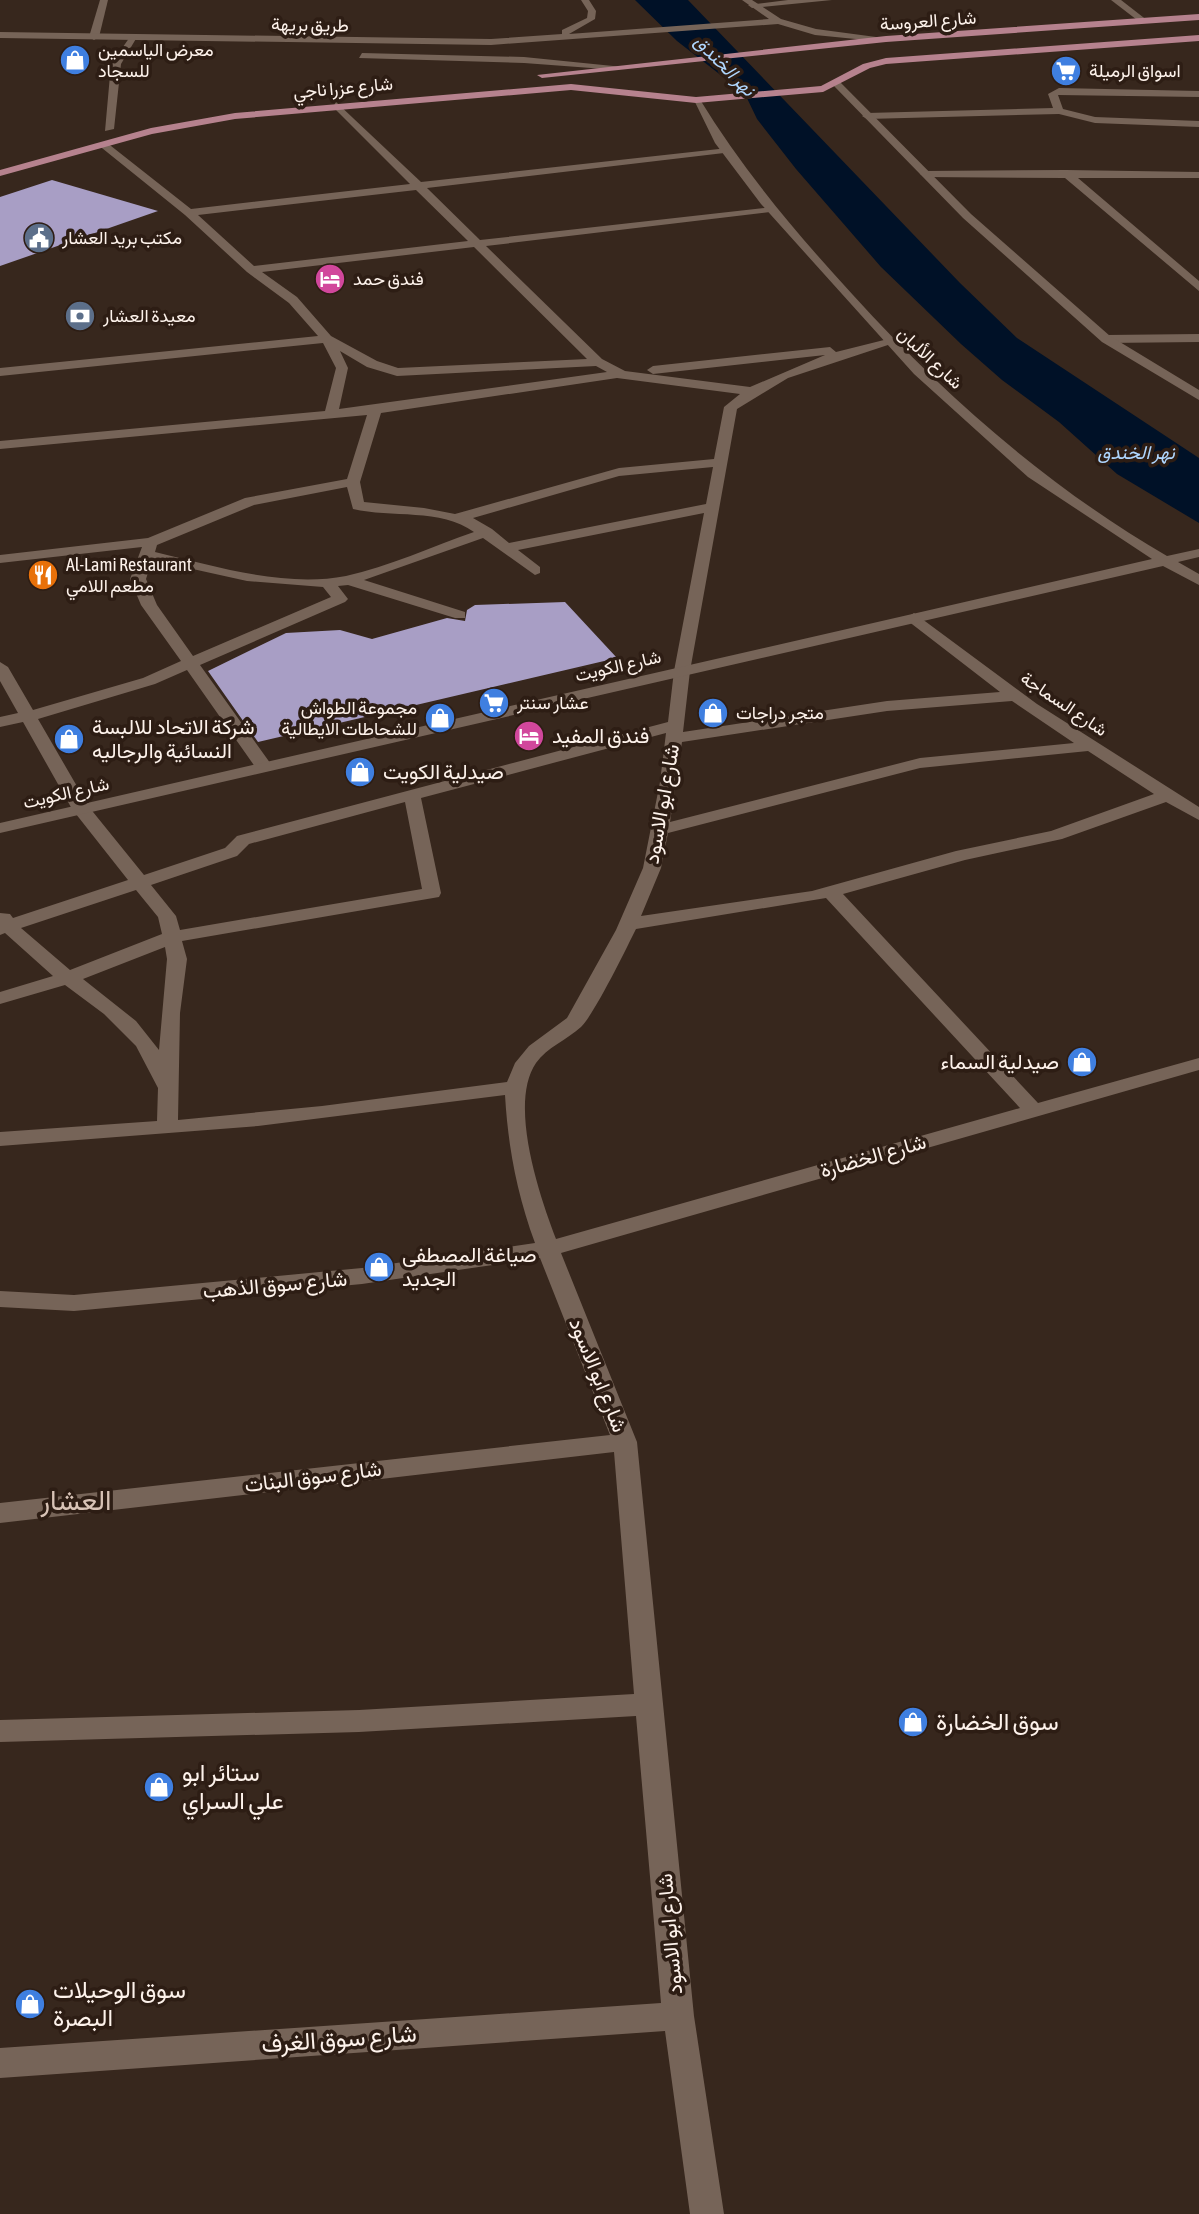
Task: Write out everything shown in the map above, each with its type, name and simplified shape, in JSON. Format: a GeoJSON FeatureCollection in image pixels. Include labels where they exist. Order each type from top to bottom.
{"type":"FeatureCollection","features":[{"type":"Feature","properties":{"kind":"main road","name":"شارع العروسة"},"geometry":{"type":"LineString","coordinates":[[618,67],[887,39],[1199,17]]}},
{"type":"Feature","properties":{"kind":"main road","name":"شارع العروسة"},"geometry":{"type":"LineString","coordinates":[[696,100],[809,92],[837,84],[856,68],[886,61],[1199,38]]}},
{"type":"Feature","properties":{"kind":"main road"},"geometry":{"type":"LineString","coordinates":[[525,77],[618,67],[634,78]]}},
{"type":"Feature","properties":{"kind":"main road","name":"شارع عزرا ناجي"},"geometry":{"type":"LineString","coordinates":[[138,122],[203,111],[471,83]]}},
{"type":"Feature","properties":{"kind":"main road"},"geometry":{"type":"LineString","coordinates":[[646,83],[696,100]]}},
{"type":"Feature","properties":{"kind":"main road","name":"شارع عزرا ناجي"},"geometry":{"type":"LineString","coordinates":[[0,173],[99,138],[213,119],[336,105],[571,87],[696,100]]}},
{"type":"Feature","properties":{"kind":"main road","name":"شارع عزرا ناجي"},"geometry":{"type":"LineString","coordinates":[[99,138],[114,128]]}},
{"type":"Feature","properties":{"kind":"main road"},"geometry":{"type":"LineString","coordinates":[[0,162],[36,150]]}},
{"type":"Feature","properties":{"kind":"street"},"geometry":{"type":"LineString","coordinates":[[94,37],[104,0]]}},
{"type":"Feature","properties":{"kind":"street"},"geometry":{"type":"LineString","coordinates":[[491,42],[573,30],[591,19],[592,11],[585,0]]}},
{"type":"Feature","properties":{"kind":"street"},"geometry":{"type":"LineString","coordinates":[[749,2],[828,0]]}},
{"type":"Feature","properties":{"kind":"street"},"geometry":{"type":"LineString","coordinates":[[1115,0],[1144,21]]}},
{"type":"Feature","properties":{"kind":"street"},"geometry":{"type":"LineString","coordinates":[[749,2],[778,21],[843,36],[887,39]]}},
{"type":"Feature","properties":{"kind":"street","name":"طريق بريهة"},"geometry":{"type":"LineString","coordinates":[[0,34],[491,42],[778,21]]}},
{"type":"Feature","properties":{"kind":"street"},"geometry":{"type":"LineString","coordinates":[[114,128],[116,64],[132,37]]}},
{"type":"Feature","properties":{"kind":"street"},"geometry":{"type":"LineString","coordinates":[[0,46],[55,47]]}},
{"type":"Feature","properties":{"kind":"street"},"geometry":{"type":"LineString","coordinates":[[110,49],[138,50]]}},
{"type":"Feature","properties":{"kind":"street","name":"طريق بريهة"},"geometry":{"type":"LineString","coordinates":[[356,55],[524,60],[618,67]]}},
{"type":"Feature","properties":{"kind":"street"},"geometry":{"type":"LineString","coordinates":[[837,84],[967,216],[1106,339],[1199,396]]}},
{"type":"Feature","properties":{"kind":"street"},"geometry":{"type":"LineString","coordinates":[[1059,111],[1053,94],[1059,91],[1199,94]]}},
{"type":"Feature","properties":{"kind":"street","name":"شارع الألبان"},"geometry":{"type":"LineString","coordinates":[[696,100],[724,150],[770,209],[888,344],[1033,474],[1164,561],[1199,580]]}},
{"type":"Feature","properties":{"kind":"street"},"geometry":{"type":"LineString","coordinates":[[336,105],[480,243],[598,362],[617,374],[749,391],[856,349]]}},
{"type":"Feature","properties":{"kind":"street"},"geometry":{"type":"LineString","coordinates":[[867,116],[1059,111],[1096,120],[1199,124]]}},
{"type":"Feature","properties":{"kind":"street"},"geometry":{"type":"LineString","coordinates":[[99,138],[189,213],[251,270],[293,300],[327,339],[342,368],[331,414]]}},
{"type":"Feature","properties":{"kind":"street"},"geometry":{"type":"LineString","coordinates":[[189,213],[724,150]]}},
{"type":"Feature","properties":{"kind":"street"},"geometry":{"type":"LineString","coordinates":[[1066,173],[1199,287]]}},
{"type":"Feature","properties":{"kind":"street"},"geometry":{"type":"LineString","coordinates":[[925,174],[1199,175]]}},
{"type":"Feature","properties":{"kind":"street"},"geometry":{"type":"LineString","coordinates":[[251,270],[770,209]]}},
{"type":"Feature","properties":{"kind":"street"},"geometry":{"type":"LineString","coordinates":[[1106,339],[1199,338]]}},
{"type":"Feature","properties":{"kind":"street"},"geometry":{"type":"LineString","coordinates":[[0,372],[327,339],[372,364],[397,372],[598,362]]}},
{"type":"Feature","properties":{"kind":"street"},"geometry":{"type":"LineString","coordinates":[[0,445],[375,410],[617,374],[888,344]]}},
{"type":"Feature","properties":{"kind":"street","name":"شارع ابو الاسود"},"geometry":{"type":"LineString","coordinates":[[707,2214],[678,2016],[625,1442],[548,1249],[524,1170],[515,1087],[525,1063],[536,1050],[575,1022],[629,924],[652,869],[676,732],[682,671],[731,407],[749,391]]}},
{"type":"Feature","properties":{"kind":"street"},"geometry":{"type":"LineString","coordinates":[[375,410],[353,482],[358,506],[424,512],[470,522],[536,570]]}},
{"type":"Feature","properties":{"kind":"street"},"geometry":{"type":"LineString","coordinates":[[456,519],[583,479],[629,468],[721,463]]}},
{"type":"Feature","properties":{"kind":"street"},"geometry":{"type":"LineString","coordinates":[[264,767],[149,605],[138,579],[149,548],[250,500],[353,482]]}},
{"type":"Feature","properties":{"kind":"street"},"geometry":{"type":"LineString","coordinates":[[508,548],[712,507]]}},
{"type":"Feature","properties":{"kind":"street"},"geometry":{"type":"LineString","coordinates":[[0,559],[149,548],[268,580],[328,583],[349,580],[487,532]]}},
{"type":"Feature","properties":{"kind":"street","name":"شارع الكويت"},"geometry":{"type":"LineString","coordinates":[[0,828],[1194,554]]}},
{"type":"Feature","properties":{"kind":"street"},"geometry":{"type":"LineString","coordinates":[[349,580],[460,615]]}},
{"type":"Feature","properties":{"kind":"street"},"geometry":{"type":"LineString","coordinates":[[328,583],[340,599]]}},
{"type":"Feature","properties":{"kind":"street"},"geometry":{"type":"LineString","coordinates":[[0,722],[106,696],[369,587]]}},
{"type":"Feature","properties":{"kind":"street","name":"شارع السماجة"},"geometry":{"type":"LineString","coordinates":[[914,618],[1015,696],[1197,812]]}},
{"type":"Feature","properties":{"kind":"street"},"geometry":{"type":"LineString","coordinates":[[0,667],[81,809],[167,916],[177,959],[170,1013],[167,1127]]}},
{"type":"Feature","properties":{"kind":"street"},"geometry":{"type":"LineString","coordinates":[[3,923],[142,882],[231,852],[243,840],[412,795],[676,732],[887,706],[1015,696]]}},
{"type":"Feature","properties":{"kind":"street"},"geometry":{"type":"LineString","coordinates":[[660,830],[909,765],[1091,746]]}},
{"type":"Feature","properties":{"kind":"street"},"geometry":{"type":"LineString","coordinates":[[0,998],[68,978],[172,937],[432,893],[412,795]]}},
{"type":"Feature","properties":{"kind":"street"},"geometry":{"type":"LineString","coordinates":[[629,924],[830,891],[962,855],[1056,835],[1169,795]]}},
{"type":"Feature","properties":{"kind":"street"},"geometry":{"type":"LineString","coordinates":[[830,891],[1033,1110]]}},
{"type":"Feature","properties":{"kind":"street"},"geometry":{"type":"LineString","coordinates":[[3,923],[68,978],[115,1013],[144,1043],[168,1087]]}},
{"type":"Feature","properties":{"kind":"street","name":"شارع الخضارة"},"geometry":{"type":"LineString","coordinates":[[548,1249],[1199,1064]]}},
{"type":"Feature","properties":{"kind":"street"},"geometry":{"type":"LineString","coordinates":[[0,1139],[167,1127],[397,1105],[515,1087]]}},
{"type":"Feature","properties":{"kind":"street","name":"شارع سوق الذهب"},"geometry":{"type":"LineString","coordinates":[[0,1299],[74,1303],[362,1276],[548,1249]]}},
{"type":"Feature","properties":{"kind":"street","name":"شارع سوق البنات"},"geometry":{"type":"LineString","coordinates":[[0,1513],[625,1442]]}},
{"type":"Feature","properties":{"kind":"street"},"geometry":{"type":"LineString","coordinates":[[0,1731],[359,1721],[650,1704]]}},
{"type":"Feature","properties":{"kind":"street","name":"شارع سوق الغرف"},"geometry":{"type":"LineString","coordinates":[[0,2063],[678,2016]]}},
{"type":"Feature","properties":{"kind":"water","name":"نهر الخندق"},"geometry":{"type":"Polygon","coordinates":[[[635,0],[688,0],[960,283],[1017,338],[1199,458],[1199,523],[1117,474],[1059,422],[1002,380],[961,344],[881,267],[796,169],[757,119],[745,94],[677,41],[635,0]]]}},
{"type":"Feature","properties":{"kind":"building","name":"مكتب بريد العشار"},"geometry":{"type":"Polygon","coordinates":[[[52,180],[158,211],[0,266],[0,197],[52,180]]]}},
{"type":"Feature","properties":{"kind":"building"},"geometry":{"type":"Polygon","coordinates":[[[565,602],[617,658],[258,742],[208,671],[286,633],[340,630],[372,639],[447,618],[465,621],[467,610],[475,605],[565,602]]]}},
{"type":"Feature","properties":{"kind":"place","name":"معرض الياسمين للسجاد"},"geometry":{"type":"Point","coordinates":[75,60]}},
{"type":"Feature","properties":{"kind":"place","name":"اسواق الرميلة"},"geometry":{"type":"Point","coordinates":[1066,71]}},
{"type":"Feature","properties":{"kind":"place","name":"مكتب بريد العشار"},"geometry":{"type":"Point","coordinates":[39,238]}},
{"type":"Feature","properties":{"kind":"place","name":"فندق حمد"},"geometry":{"type":"Point","coordinates":[330,279]}},
{"type":"Feature","properties":{"kind":"place","name":"معيدة العشار"},"geometry":{"type":"Point","coordinates":[80,316]}},
{"type":"Feature","properties":{"kind":"place","name":"Al-Lami Restaurant مطعم اللامي"},"geometry":{"type":"Point","coordinates":[43,575]}},
{"type":"Feature","properties":{"kind":"place","name":"عشار سنتر"},"geometry":{"type":"Point","coordinates":[494,703]}},
{"type":"Feature","properties":{"kind":"place","name":"متجر دراجات"},"geometry":{"type":"Point","coordinates":[713,713]}},
{"type":"Feature","properties":{"kind":"place","name":"مجموعة الطواش للشحاطات الايطالية"},"geometry":{"type":"Point","coordinates":[440,718]}},
{"type":"Feature","properties":{"kind":"place","name":"فندق المفيد"},"geometry":{"type":"Point","coordinates":[529,736]}},
{"type":"Feature","properties":{"kind":"place","name":"شركة الاتحاد للالبسة النسائية والرجاليه"},"geometry":{"type":"Point","coordinates":[69,739]}},
{"type":"Feature","properties":{"kind":"place","name":"صيدلية الكويت"},"geometry":{"type":"Point","coordinates":[360,772]}},
{"type":"Feature","properties":{"kind":"place","name":"صيدلية السماء"},"geometry":{"type":"Point","coordinates":[1082,1062]}},
{"type":"Feature","properties":{"kind":"place","name":"صياغة المصطفى الجديد"},"geometry":{"type":"Point","coordinates":[379,1267]}},
{"type":"Feature","properties":{"kind":"place","name":"سوق الخضارة"},"geometry":{"type":"Point","coordinates":[913,1722]}},
{"type":"Feature","properties":{"kind":"place","name":"ستائر ابو علي السراي"},"geometry":{"type":"Point","coordinates":[159,1787]}},
{"type":"Feature","properties":{"kind":"place","name":"سوق الوحيلات البصرة"},"geometry":{"type":"Point","coordinates":[30,2004]}},
{"type":"Feature","properties":{"kind":"district","name":"العشار"},"geometry":{"type":"Point","coordinates":[76,1500]}}]}
